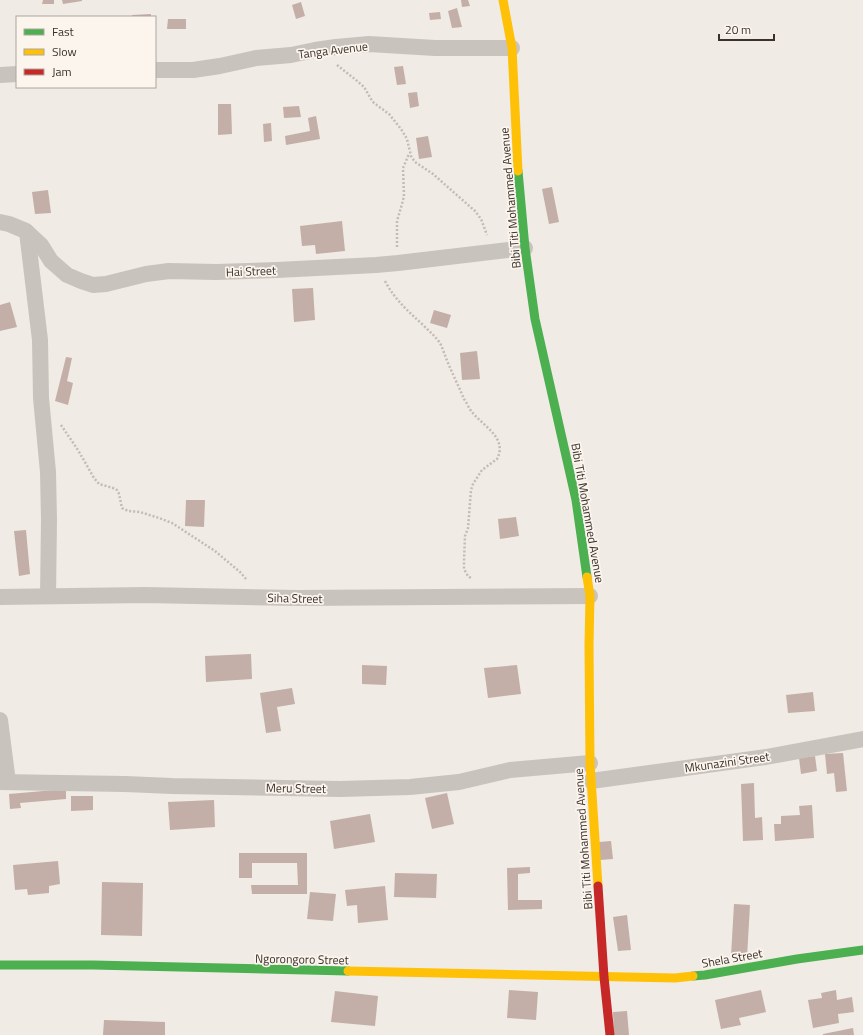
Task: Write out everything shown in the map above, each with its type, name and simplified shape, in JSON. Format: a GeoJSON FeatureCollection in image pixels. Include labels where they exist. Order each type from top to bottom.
{"type":"FeatureCollection","features":[{"type":"Feature","properties":{"kind":"street","name":"Bibi Titi Mohammed Avenue"},"geometry":{"type":"LineString","coordinates":[[503,0],[512,48],[517,161],[525,248],[536,319],[576,500],[590,596],[590,763],[604,977],[610,1035]]}},
{"type":"Feature","properties":{"kind":"street","name":"Tanga Avenue"},"geometry":{"type":"LineString","coordinates":[[156,70],[192,70],[220,66],[256,58],[291,55],[336,47],[369,44],[435,48],[512,48]]}},
{"type":"Feature","properties":{"kind":"street"},"geometry":{"type":"LineString","coordinates":[[0,75],[16,74]]}},
{"type":"Feature","properties":{"kind":"street","name":"Hai Street"},"geometry":{"type":"LineString","coordinates":[[0,222],[9,224],[27,232],[41,245],[51,261],[67,275],[93,285],[106,284],[146,274],[169,271],[216,272],[376,265],[525,248]]}},
{"type":"Feature","properties":{"kind":"street"},"geometry":{"type":"LineString","coordinates":[[27,232],[40,340],[41,398],[48,472],[48,596]]}},
{"type":"Feature","properties":{"kind":"street","name":"Siha Street"},"geometry":{"type":"LineString","coordinates":[[0,597],[145,595],[298,598],[590,596]]}},
{"type":"Feature","properties":{"kind":"street"},"geometry":{"type":"LineString","coordinates":[[0,720],[4,782]]}},
{"type":"Feature","properties":{"kind":"street","name":"Mkunazini Street"},"geometry":{"type":"LineString","coordinates":[[591,781],[766,757],[863,739]]}},
{"type":"Feature","properties":{"kind":"street","name":"Meru Street"},"geometry":{"type":"LineString","coordinates":[[4,782],[340,789],[410,787],[459,782],[510,770],[590,763]]}},
{"type":"Feature","properties":{"kind":"street","name":"Shela Street"},"geometry":{"type":"LineString","coordinates":[[604,977],[675,978],[704,975],[797,959],[863,950]]}},
{"type":"Feature","properties":{"kind":"street","name":"Ngorongoro Street"},"geometry":{"type":"LineString","coordinates":[[0,965],[604,977]]}},
{"type":"Feature","properties":{"kind":"path"},"geometry":{"type":"LineString","coordinates":[[315,50],[345,70],[364,87],[374,103],[389,114],[401,129],[407,139],[410,153],[415,162],[433,174],[475,211],[481,219],[486,231],[491,252]]}},
{"type":"Feature","properties":{"kind":"path"},"geometry":{"type":"LineString","coordinates":[[398,263],[397,221],[403,200],[403,168],[410,153]]}},
{"type":"Feature","properties":{"kind":"path"},"geometry":{"type":"LineString","coordinates":[[376,265],[392,292],[400,302],[434,335],[440,343],[458,386],[471,412],[492,432],[497,439],[499,445],[498,457],[482,470],[473,484],[470,498],[468,528],[464,546],[464,569],[492,597]]}},
{"type":"Feature","properties":{"kind":"path"},"geometry":{"type":"LineString","coordinates":[[43,416],[54,420],[62,426],[94,478],[100,484],[117,490],[122,508],[128,511],[140,512],[159,518],[172,524],[215,551],[240,572],[260,597]]}},
{"type":"Feature","properties":{"kind":"building"},"geometry":{"type":"Polygon","coordinates":[[[43,0],[54,0],[54,4],[42,4],[43,0]]]}},
{"type":"Feature","properties":{"kind":"building"},"geometry":{"type":"Polygon","coordinates":[[[62,0],[82,0],[82,1],[63,4],[62,0]]]}},
{"type":"Feature","properties":{"kind":"building"},"geometry":{"type":"Polygon","coordinates":[[[461,0],[468,0],[470,6],[462,7],[461,0]]]}},
{"type":"Feature","properties":{"kind":"building"},"geometry":{"type":"Polygon","coordinates":[[[301,2],[305,16],[296,19],[292,5],[301,2]]]}},
{"type":"Feature","properties":{"kind":"building"},"geometry":{"type":"Polygon","coordinates":[[[457,8],[462,27],[452,28],[448,11],[457,8]]]}},
{"type":"Feature","properties":{"kind":"building"},"geometry":{"type":"Polygon","coordinates":[[[440,12],[441,19],[430,20],[429,13],[440,12]]]}},
{"type":"Feature","properties":{"kind":"building"},"geometry":{"type":"Polygon","coordinates":[[[151,14],[151,16],[132,16],[151,14]]]}},
{"type":"Feature","properties":{"kind":"building"},"geometry":{"type":"Polygon","coordinates":[[[168,19],[186,19],[186,29],[167,29],[168,19]]]}},
{"type":"Feature","properties":{"kind":"building"},"geometry":{"type":"Polygon","coordinates":[[[403,66],[406,84],[397,85],[394,67],[403,66]]]}},
{"type":"Feature","properties":{"kind":"building"},"geometry":{"type":"Polygon","coordinates":[[[417,92],[419,106],[410,108],[408,93],[417,92]]]}},
{"type":"Feature","properties":{"kind":"building"},"geometry":{"type":"Polygon","coordinates":[[[218,104],[231,104],[232,134],[218,135],[218,104]]]}},
{"type":"Feature","properties":{"kind":"building"},"geometry":{"type":"Polygon","coordinates":[[[299,106],[301,117],[284,118],[283,107],[299,106]]]}},
{"type":"Feature","properties":{"kind":"building"},"geometry":{"type":"Polygon","coordinates":[[[316,116],[320,139],[286,145],[285,136],[310,131],[308,118],[316,116]]]}},
{"type":"Feature","properties":{"kind":"building"},"geometry":{"type":"Polygon","coordinates":[[[271,123],[272,141],[264,142],[263,124],[271,123]]]}},
{"type":"Feature","properties":{"kind":"building"},"geometry":{"type":"Polygon","coordinates":[[[428,136],[432,157],[419,159],[416,138],[428,136]]]}},
{"type":"Feature","properties":{"kind":"building"},"geometry":{"type":"Polygon","coordinates":[[[552,187],[559,222],[549,224],[542,189],[552,187]]]}},
{"type":"Feature","properties":{"kind":"building"},"geometry":{"type":"Polygon","coordinates":[[[48,190],[51,213],[35,214],[32,192],[48,190]]]}},
{"type":"Feature","properties":{"kind":"building"},"geometry":{"type":"Polygon","coordinates":[[[342,221],[345,251],[316,254],[315,245],[302,246],[300,226],[342,221]]]}},
{"type":"Feature","properties":{"kind":"building"},"geometry":{"type":"Polygon","coordinates":[[[313,288],[315,320],[294,322],[292,289],[313,288]]]}},
{"type":"Feature","properties":{"kind":"building"},"geometry":{"type":"Polygon","coordinates":[[[10,302],[17,327],[0,331],[0,305],[10,302]]]}},
{"type":"Feature","properties":{"kind":"building"},"geometry":{"type":"Polygon","coordinates":[[[434,310],[451,315],[447,328],[430,323],[434,310]]]}},
{"type":"Feature","properties":{"kind":"building"},"geometry":{"type":"Polygon","coordinates":[[[477,351],[480,379],[462,380],[460,353],[477,351]]]}},
{"type":"Feature","properties":{"kind":"building"},"geometry":{"type":"Polygon","coordinates":[[[66,357],[72,358],[67,381],[73,383],[68,405],[55,401],[66,357]]]}},
{"type":"Feature","properties":{"kind":"building"},"geometry":{"type":"Polygon","coordinates":[[[186,500],[205,500],[204,527],[185,526],[186,500]]]}},
{"type":"Feature","properties":{"kind":"building"},"geometry":{"type":"Polygon","coordinates":[[[516,517],[519,536],[500,539],[498,519],[516,517]]]}},
{"type":"Feature","properties":{"kind":"building"},"geometry":{"type":"Polygon","coordinates":[[[26,530],[30,574],[19,576],[14,531],[26,530]]]}},
{"type":"Feature","properties":{"kind":"building"},"geometry":{"type":"Polygon","coordinates":[[[251,654],[252,679],[206,682],[205,656],[251,654]]]}},
{"type":"Feature","properties":{"kind":"building"},"geometry":{"type":"Polygon","coordinates":[[[362,665],[387,666],[386,685],[362,684],[362,665]]]}},
{"type":"Feature","properties":{"kind":"building"},"geometry":{"type":"Polygon","coordinates":[[[517,665],[521,694],[488,698],[484,668],[517,665]]]}},
{"type":"Feature","properties":{"kind":"building"},"geometry":{"type":"Polygon","coordinates":[[[292,688],[295,704],[277,707],[281,731],[266,733],[260,693],[292,688]]]}},
{"type":"Feature","properties":{"kind":"building"},"geometry":{"type":"Polygon","coordinates":[[[813,692],[815,711],[788,713],[786,695],[813,692]]]}},
{"type":"Feature","properties":{"kind":"building"},"geometry":{"type":"Polygon","coordinates":[[[843,753],[847,791],[836,792],[834,773],[827,774],[825,754],[843,753]]]}},
{"type":"Feature","properties":{"kind":"building"},"geometry":{"type":"Polygon","coordinates":[[[815,756],[817,771],[801,774],[799,758],[815,756]]]}},
{"type":"Feature","properties":{"kind":"building"},"geometry":{"type":"Polygon","coordinates":[[[754,783],[755,818],[762,817],[763,840],[743,841],[741,784],[754,783]]]}},
{"type":"Feature","properties":{"kind":"building"},"geometry":{"type":"Polygon","coordinates":[[[66,789],[66,799],[20,803],[21,808],[10,809],[9,794],[66,789]]]}},
{"type":"Feature","properties":{"kind":"building"},"geometry":{"type":"Polygon","coordinates":[[[447,793],[454,824],[432,829],[425,798],[447,793]]]}},
{"type":"Feature","properties":{"kind":"building"},"geometry":{"type":"Polygon","coordinates":[[[71,796],[93,796],[93,810],[71,811],[71,796]]]}},
{"type":"Feature","properties":{"kind":"building"},"geometry":{"type":"Polygon","coordinates":[[[214,800],[215,827],[170,830],[168,802],[214,800]]]}},
{"type":"Feature","properties":{"kind":"building"},"geometry":{"type":"Polygon","coordinates":[[[812,805],[814,838],[775,841],[774,824],[781,824],[781,816],[800,815],[799,806],[812,805]]]}},
{"type":"Feature","properties":{"kind":"building"},"geometry":{"type":"Polygon","coordinates":[[[370,814],[375,842],[334,849],[330,821],[370,814]]]}},
{"type":"Feature","properties":{"kind":"building"},"geometry":{"type":"Polygon","coordinates":[[[611,841],[613,859],[600,860],[599,842],[611,841]]]}},
{"type":"Feature","properties":{"kind":"building"},"geometry":{"type":"Polygon","coordinates":[[[239,853],[307,853],[307,894],[252,894],[251,885],[298,885],[297,863],[252,863],[252,878],[239,878],[239,853]]]}},
{"type":"Feature","properties":{"kind":"building"},"geometry":{"type":"Polygon","coordinates":[[[58,861],[60,884],[49,886],[49,893],[28,895],[27,889],[15,890],[13,865],[58,861]]]}},
{"type":"Feature","properties":{"kind":"building"},"geometry":{"type":"Polygon","coordinates":[[[530,867],[530,873],[518,874],[518,900],[542,900],[542,909],[508,910],[507,868],[530,867]]]}},
{"type":"Feature","properties":{"kind":"building"},"geometry":{"type":"Polygon","coordinates":[[[395,873],[437,874],[436,898],[394,897],[395,873]]]}},
{"type":"Feature","properties":{"kind":"building"},"geometry":{"type":"Polygon","coordinates":[[[102,882],[143,883],[142,936],[101,935],[102,882]]]}},
{"type":"Feature","properties":{"kind":"building"},"geometry":{"type":"Polygon","coordinates":[[[385,886],[388,920],[358,923],[357,905],[347,906],[345,890],[385,886]]]}},
{"type":"Feature","properties":{"kind":"building"},"geometry":{"type":"Polygon","coordinates":[[[310,892],[336,894],[333,921],[307,919],[310,892]]]}},
{"type":"Feature","properties":{"kind":"building"},"geometry":{"type":"Polygon","coordinates":[[[734,904],[750,905],[747,957],[731,956],[734,904]]]}},
{"type":"Feature","properties":{"kind":"building"},"geometry":{"type":"Polygon","coordinates":[[[627,915],[631,950],[618,951],[613,917],[627,915]]]}},
{"type":"Feature","properties":{"kind":"building"},"geometry":{"type":"Polygon","coordinates":[[[509,990],[538,992],[536,1020],[507,1018],[509,990]]]}},
{"type":"Feature","properties":{"kind":"building"},"geometry":{"type":"Polygon","coordinates":[[[761,990],[766,1012],[739,1018],[741,1025],[721,1029],[715,1000],[761,990]]]}},
{"type":"Feature","properties":{"kind":"building"},"geometry":{"type":"Polygon","coordinates":[[[836,990],[837,1000],[852,997],[854,1012],[838,1014],[839,1023],[813,1028],[808,1000],[822,998],[821,993],[836,990]]]}},
{"type":"Feature","properties":{"kind":"building"},"geometry":{"type":"Polygon","coordinates":[[[335,991],[378,996],[375,1026],[331,1022],[335,991]]]}},
{"type":"Feature","properties":{"kind":"building"},"geometry":{"type":"Polygon","coordinates":[[[627,1011],[629,1035],[614,1035],[613,1012],[627,1011]]]}},
{"type":"Feature","properties":{"kind":"building"},"geometry":{"type":"Polygon","coordinates":[[[104,1020],[165,1022],[165,1035],[103,1035],[104,1020]]]}},
{"type":"Feature","properties":{"kind":"building"},"geometry":{"type":"Polygon","coordinates":[[[853,1028],[854,1035],[823,1035],[823,1034],[853,1028]]]}},
{"type":"Feature","properties":{"kind":"traffic: fast"},"geometry":{"type":"LineString","coordinates":[[518,171],[525,248],[535,319],[576,500],[587,577]]}},
{"type":"Feature","properties":{"kind":"traffic: fast"},"geometry":{"type":"LineString","coordinates":[[693,976],[863,950]]}},
{"type":"Feature","properties":{"kind":"traffic: fast"},"geometry":{"type":"LineString","coordinates":[[0,965],[93,965],[348,971]]}},
{"type":"Feature","properties":{"kind":"traffic: slow"},"geometry":{"type":"LineString","coordinates":[[503,0],[512,48],[518,171]]}},
{"type":"Feature","properties":{"kind":"traffic: slow"},"geometry":{"type":"LineString","coordinates":[[587,577],[590,596],[590,763],[598,886]]}},
{"type":"Feature","properties":{"kind":"traffic: slow"},"geometry":{"type":"LineString","coordinates":[[348,971],[675,978],[693,976]]}},
{"type":"Feature","properties":{"kind":"traffic: jam"},"geometry":{"type":"LineString","coordinates":[[598,886],[604,977],[610,1035]]}}]}
